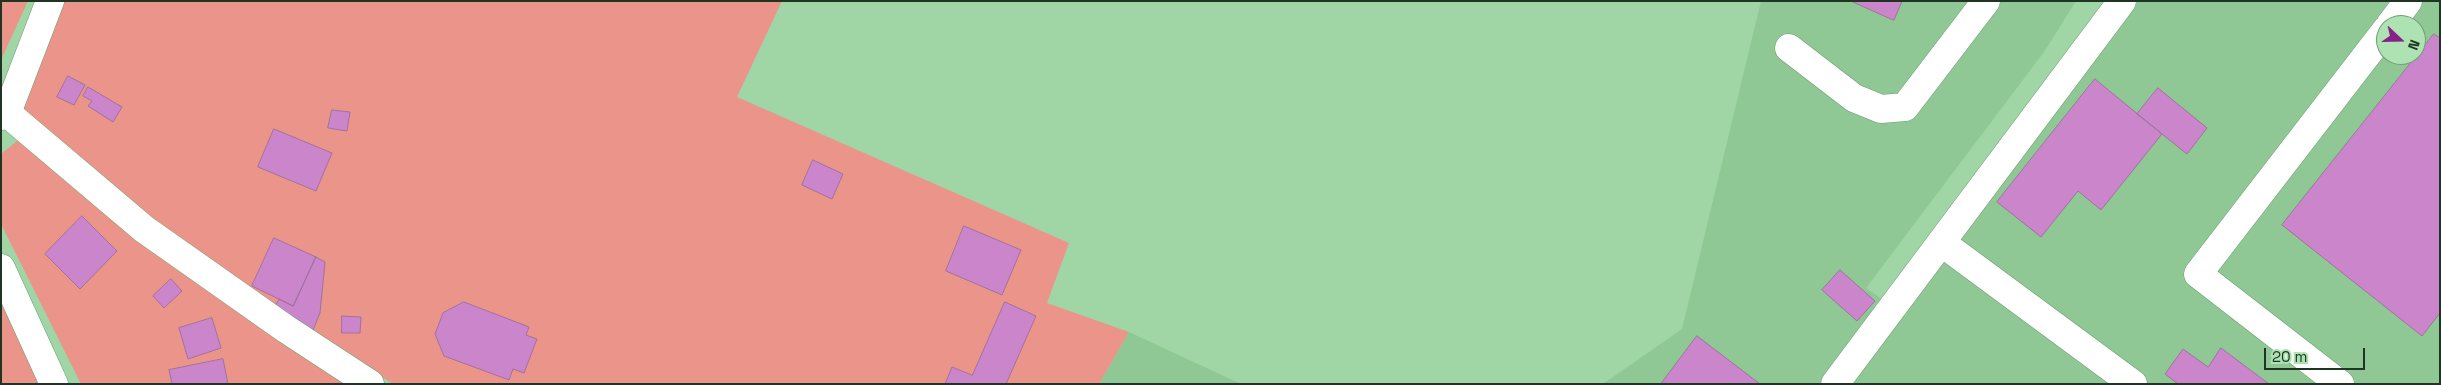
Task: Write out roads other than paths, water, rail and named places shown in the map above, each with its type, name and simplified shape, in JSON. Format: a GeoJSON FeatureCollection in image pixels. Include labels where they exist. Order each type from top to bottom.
{"type":"FeatureCollection","features":[{"type":"Feature","properties":{"kind":"street"},"geometry":{"type":"LineString","coordinates":[[50,1],[4,114],[144,229],[370,384]]}},
{"type":"Feature","properties":{"kind":"street"},"geometry":{"type":"LineString","coordinates":[[1790,48],[1854,98],[1881,109],[1905,107],[1986,1]]}},
{"type":"Feature","properties":{"kind":"street"},"geometry":{"type":"LineString","coordinates":[[1836,384],[2122,1]]}},
{"type":"Feature","properties":{"kind":"street"},"geometry":{"type":"LineString","coordinates":[[2398,15],[2408,1]]}},
{"type":"Feature","properties":{"kind":"street"},"geometry":{"type":"LineString","coordinates":[[2340,384],[2198,274],[2376,43]]}},
{"type":"Feature","properties":{"kind":"street"},"geometry":{"type":"LineString","coordinates":[[1942,243],[2133,384]]}},
{"type":"Feature","properties":{"kind":"street"},"geometry":{"type":"LineString","coordinates":[[1,268],[54,384]]}}]}
